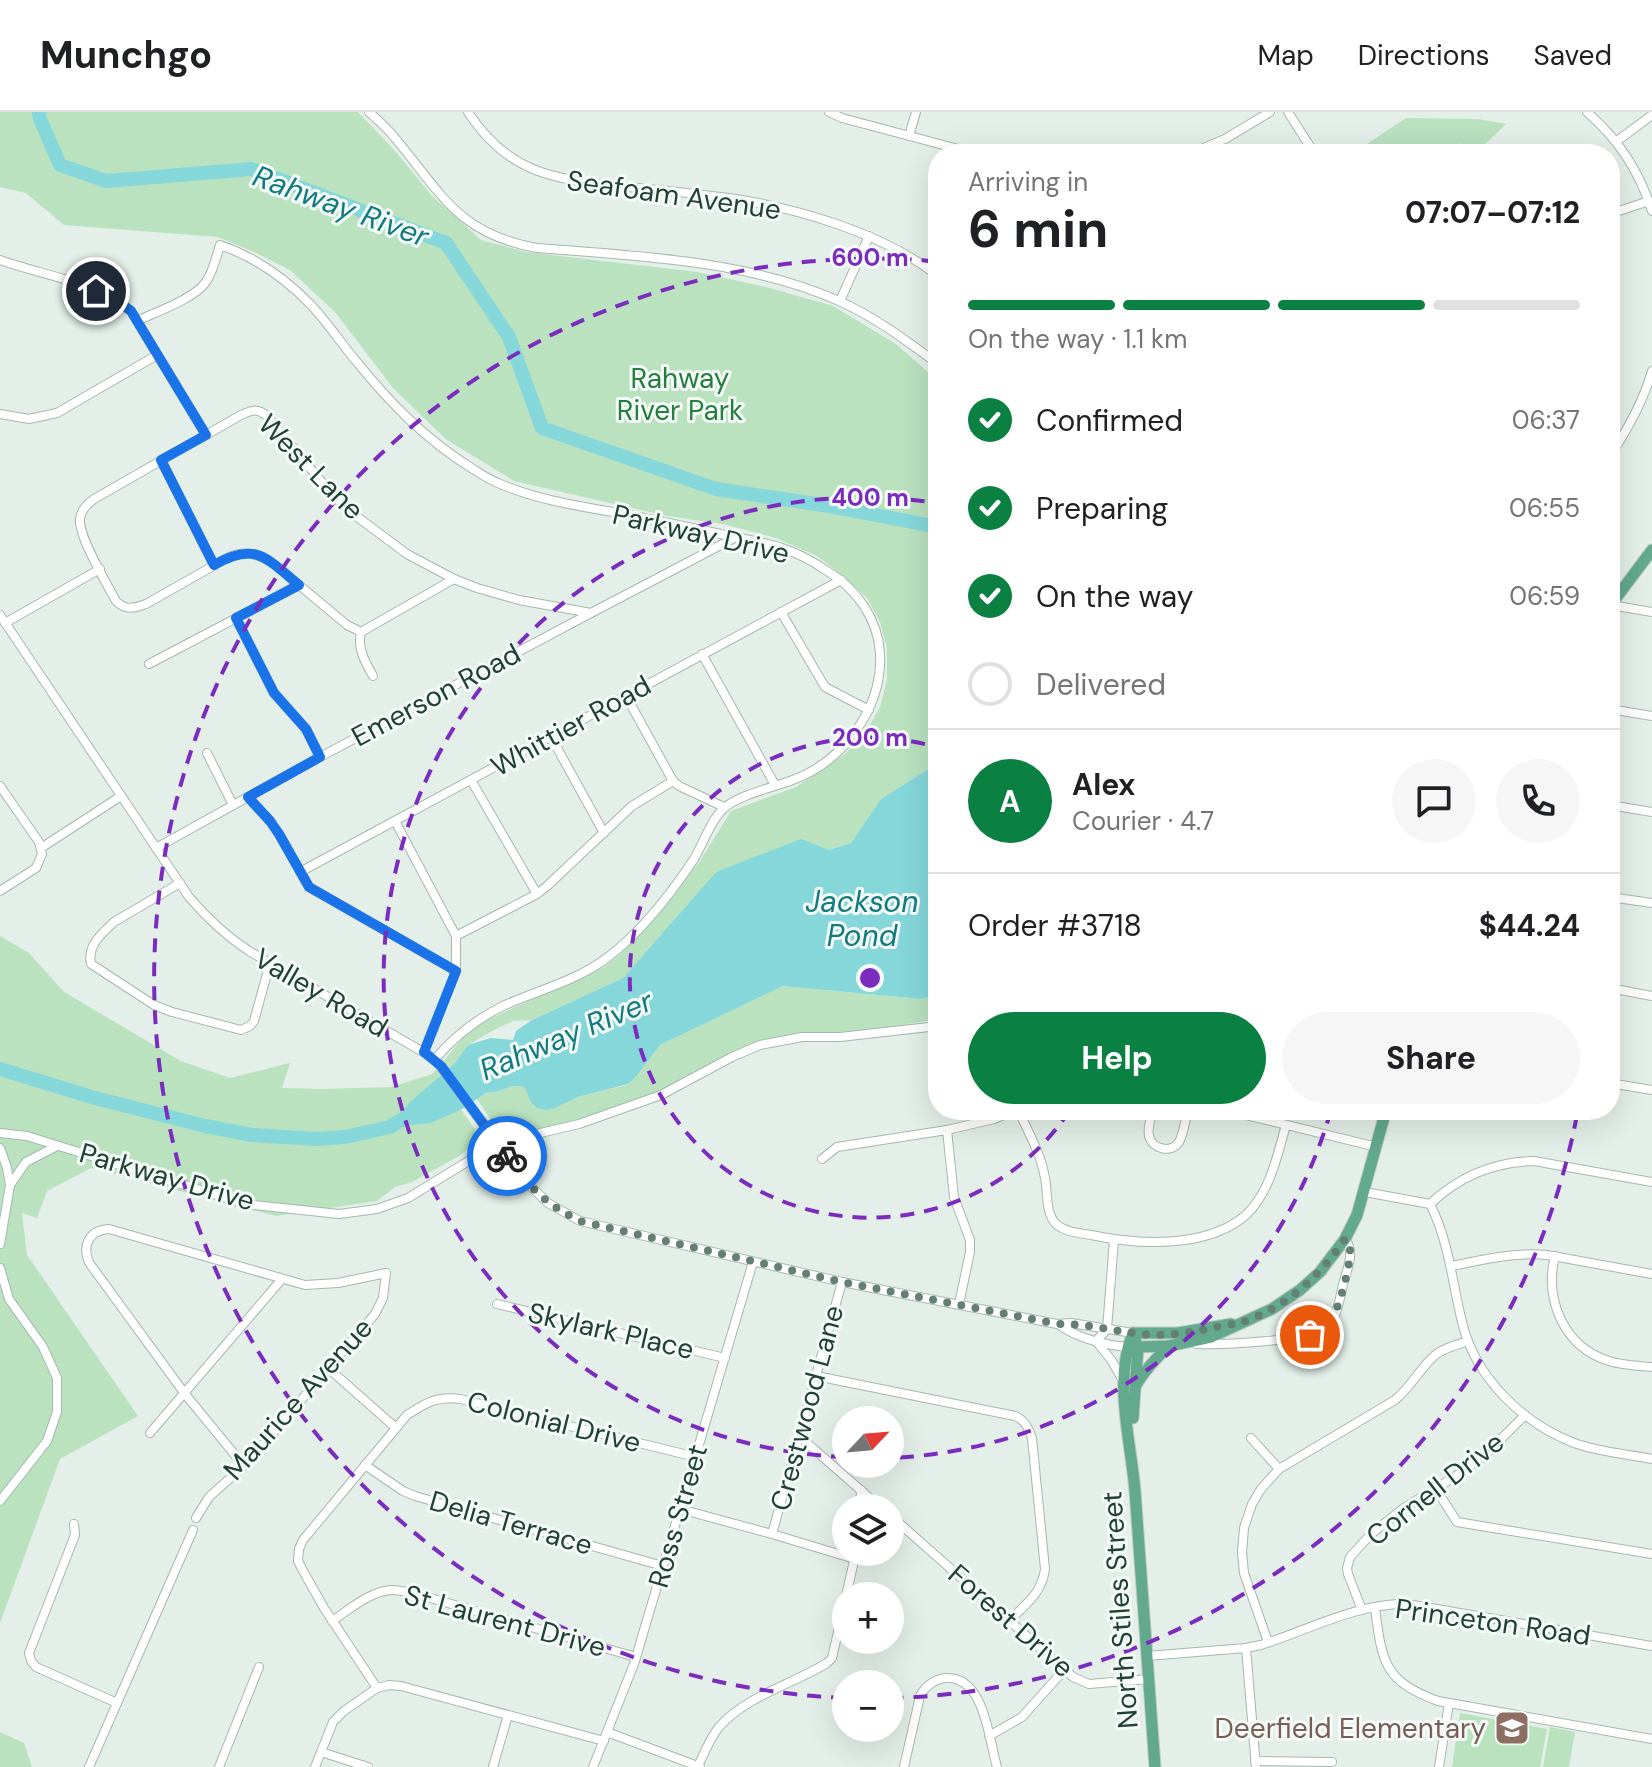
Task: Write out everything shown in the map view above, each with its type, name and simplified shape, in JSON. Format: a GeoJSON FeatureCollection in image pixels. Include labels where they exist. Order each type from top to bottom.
{"type":"FeatureCollection","features":[{"type":"Feature","properties":{"kind":"main road"},"geometry":{"type":"LineString","coordinates":[[1620,594],[1652,550]]}},
{"type":"Feature","properties":{"kind":"main road"},"geometry":{"type":"LineString","coordinates":[[1133,1347],[1169,1346],[1211,1337],[1272,1309],[1320,1272],[1345,1239],[1357,1215],[1384,1120]]}},
{"type":"Feature","properties":{"kind":"main road"},"geometry":{"type":"LineString","coordinates":[[1133,1333],[1178,1333],[1236,1325]]}},
{"type":"Feature","properties":{"kind":"main road","name":"North Stiles Street"},"geometry":{"type":"LineString","coordinates":[[1131,1450],[1133,1333]]}},
{"type":"Feature","properties":{"kind":"main road"},"geometry":{"type":"LineString","coordinates":[[1134,1389],[1144,1372],[1169,1346]]}},
{"type":"Feature","properties":{"kind":"main road","name":"North Stiles Street"},"geometry":{"type":"LineString","coordinates":[[1133,1347],[1123,1368],[1123,1382],[1155,1767]]}},
{"type":"Feature","properties":{"kind":"street"},"geometry":{"type":"LineString","coordinates":[[369,112],[393,135],[435,191],[457,213],[495,236],[537,248],[724,266],[780,280],[840,301],[928,357]]}},
{"type":"Feature","properties":{"kind":"street","name":"Seafoam Avenue"},"geometry":{"type":"LineString","coordinates":[[468,112],[496,146],[520,164],[548,176],[577,182],[732,198],[783,208],[869,236],[928,268]]}},
{"type":"Feature","properties":{"kind":"street"},"geometry":{"type":"LineString","coordinates":[[829,112],[939,144]]}},
{"type":"Feature","properties":{"kind":"street"},"geometry":{"type":"LineString","coordinates":[[909,136],[916,112]]}},
{"type":"Feature","properties":{"kind":"street"},"geometry":{"type":"LineString","coordinates":[[1220,144],[1270,112]]}},
{"type":"Feature","properties":{"kind":"street"},"geometry":{"type":"LineString","coordinates":[[1288,112],[1308,144]]}},
{"type":"Feature","properties":{"kind":"street"},"geometry":{"type":"LineString","coordinates":[[1587,112],[1619,144]]}},
{"type":"Feature","properties":{"kind":"street"},"geometry":{"type":"LineString","coordinates":[[1617,141],[1652,115]]}},
{"type":"Feature","properties":{"kind":"street"},"geometry":{"type":"LineString","coordinates":[[1620,146],[1652,211]]}},
{"type":"Feature","properties":{"kind":"street"},"geometry":{"type":"LineString","coordinates":[[1620,211],[1649,201]]}},
{"type":"Feature","properties":{"kind":"street"},"geometry":{"type":"LineString","coordinates":[[840,301],[869,236]]}},
{"type":"Feature","properties":{"kind":"street","name":"Parkway Drive"},"geometry":{"type":"LineString","coordinates":[[137,321],[205,285],[220,245],[242,253],[277,275],[311,305],[400,412],[448,453],[497,483],[555,502],[783,548],[841,580],[867,610],[879,642],[880,674],[869,710],[839,750],[804,775],[724,807]]}},
{"type":"Feature","properties":{"kind":"street"},"geometry":{"type":"LineString","coordinates":[[0,260],[112,297],[131,311],[206,435]]}},
{"type":"Feature","properties":{"kind":"street"},"geometry":{"type":"LineString","coordinates":[[0,414],[29,419],[57,413],[157,355]]}},
{"type":"Feature","properties":{"kind":"street"},"geometry":{"type":"LineString","coordinates":[[1620,442],[1638,409],[1652,371]]}},
{"type":"Feature","properties":{"kind":"street","name":"West Lane"},"geometry":{"type":"LineString","coordinates":[[361,632],[347,625],[265,557],[252,554],[240,553],[214,565],[146,604],[134,608],[120,605],[84,536],[80,523],[83,510],[94,499],[161,460],[241,415],[259,410],[329,491],[352,513],[407,554],[477,588],[519,600],[591,613]]}},
{"type":"Feature","properties":{"kind":"street"},"geometry":{"type":"LineString","coordinates":[[161,460],[214,565]]}},
{"type":"Feature","properties":{"kind":"street"},"geometry":{"type":"LineString","coordinates":[[591,613],[736,537]]}},
{"type":"Feature","properties":{"kind":"street"},"geometry":{"type":"LineString","coordinates":[[3,619],[100,569]]}},
{"type":"Feature","properties":{"kind":"street"},"geometry":{"type":"LineString","coordinates":[[373,676],[359,643],[361,632],[454,579]]}},
{"type":"Feature","properties":{"kind":"street","name":"Whittier Road"},"geometry":{"type":"LineString","coordinates":[[300,872],[841,580]]}},
{"type":"Feature","properties":{"kind":"street"},"geometry":{"type":"LineString","coordinates":[[149,664],[299,585]]}},
{"type":"Feature","properties":{"kind":"street"},"geometry":{"type":"LineString","coordinates":[[1620,607],[1652,612]]}},
{"type":"Feature","properties":{"kind":"street"},"geometry":{"type":"LineString","coordinates":[[781,612],[825,687],[869,710]]}},
{"type":"Feature","properties":{"kind":"street","name":"Emerson Road"},"geometry":{"type":"LineString","coordinates":[[156,848],[591,613]]}},
{"type":"Feature","properties":{"kind":"street"},"geometry":{"type":"LineString","coordinates":[[236,618],[274,693],[306,729],[320,757]]}},
{"type":"Feature","properties":{"kind":"street","name":"Valley Road"},"geometry":{"type":"LineString","coordinates":[[3,619],[156,848],[204,914],[238,944],[438,1063],[526,1182],[548,1203],[580,1221],[842,1282],[1057,1324],[1071,1323],[1133,1333]]}},
{"type":"Feature","properties":{"kind":"street"},"geometry":{"type":"LineString","coordinates":[[702,654],[775,785]]}},
{"type":"Feature","properties":{"kind":"street"},"geometry":{"type":"LineString","coordinates":[[438,1063],[459,1034],[484,1016],[574,977],[610,956],[662,902],[692,862],[724,807],[673,781],[626,696]]}},
{"type":"Feature","properties":{"kind":"street"},"geometry":{"type":"LineString","coordinates":[[1620,711],[1652,716]]}},
{"type":"Feature","properties":{"kind":"street"},"geometry":{"type":"LineString","coordinates":[[551,737],[604,833]]}},
{"type":"Feature","properties":{"kind":"street"},"geometry":{"type":"LineString","coordinates":[[207,753],[233,805]]}},
{"type":"Feature","properties":{"kind":"street"},"geometry":{"type":"LineString","coordinates":[[471,780],[537,894]]}},
{"type":"Feature","properties":{"kind":"street"},"geometry":{"type":"LineString","coordinates":[[456,936],[537,894],[640,801],[673,781]]}},
{"type":"Feature","properties":{"kind":"street"},"geometry":{"type":"LineString","coordinates":[[0,786],[41,848],[36,868],[0,891]]}},
{"type":"Feature","properties":{"kind":"street"},"geometry":{"type":"LineString","coordinates":[[41,848],[121,796]]}},
{"type":"Feature","properties":{"kind":"street"},"geometry":{"type":"LineString","coordinates":[[248,797],[270,821],[309,887],[456,971]]}},
{"type":"Feature","properties":{"kind":"street"},"geometry":{"type":"LineString","coordinates":[[1620,807],[1652,812]]}},
{"type":"Feature","properties":{"kind":"street"},"geometry":{"type":"LineString","coordinates":[[395,821],[456,936],[456,971],[424,1052]]}},
{"type":"Feature","properties":{"kind":"street"},"geometry":{"type":"LineString","coordinates":[[180,883],[105,930],[91,950],[91,964],[154,1005],[241,1030],[254,1021],[270,963]]}},
{"type":"Feature","properties":{"kind":"street"},"geometry":{"type":"LineString","coordinates":[[1620,898],[1652,903]]}},
{"type":"Feature","properties":{"kind":"street"},"geometry":{"type":"LineString","coordinates":[[1620,990],[1652,996]]}},
{"type":"Feature","properties":{"kind":"street","name":"Parkway Drive"},"geometry":{"type":"LineString","coordinates":[[0,1133],[27,1136],[245,1204],[339,1214],[377,1209],[408,1198],[498,1143],[579,1124],[661,1095],[760,1045],[802,1037],[840,1037],[928,1027]]}},
{"type":"Feature","properties":{"kind":"street"},"geometry":{"type":"LineString","coordinates":[[1620,1085],[1652,1090]]}},
{"type":"Feature","properties":{"kind":"street"},"geometry":{"type":"LineString","coordinates":[[822,1159],[837,1147],[947,1130],[990,1120]]}},
{"type":"Feature","properties":{"kind":"street"},"geometry":{"type":"LineString","coordinates":[[1022,1120],[1042,1165],[1053,1221],[1067,1230],[1114,1240],[1142,1242],[1203,1237],[1232,1226],[1266,1188],[1286,1125]]}},
{"type":"Feature","properties":{"kind":"street"},"geometry":{"type":"LineString","coordinates":[[1150,1120],[1150,1140],[1165,1149],[1179,1142],[1185,1120]]}},
{"type":"Feature","properties":{"kind":"street"},"geometry":{"type":"LineString","coordinates":[[1266,1120],[1377,1147]]}},
{"type":"Feature","properties":{"kind":"street"},"geometry":{"type":"LineString","coordinates":[[947,1130],[954,1197],[970,1240],[959,1304]]}},
{"type":"Feature","properties":{"kind":"street","name":"Parkway Drive"},"geometry":{"type":"LineString","coordinates":[[10,1185],[26,1162],[58,1146]]}},
{"type":"Feature","properties":{"kind":"street"},"geometry":{"type":"LineString","coordinates":[[0,1148],[10,1185],[0,1244]]}},
{"type":"Feature","properties":{"kind":"street"},"geometry":{"type":"LineString","coordinates":[[1430,1204],[1465,1177],[1492,1167],[1520,1162],[1534,1161],[1652,1182]]}},
{"type":"Feature","properties":{"kind":"street"},"geometry":{"type":"LineString","coordinates":[[1365,1192],[1430,1204]]}},
{"type":"Feature","properties":{"kind":"street"},"geometry":{"type":"LineString","coordinates":[[1430,1204],[1438,1219],[1468,1341],[1481,1367],[1498,1390],[1525,1415],[1558,1436],[1595,1449],[1652,1459]]}},
{"type":"Feature","properties":{"kind":"street"},"geometry":{"type":"LineString","coordinates":[[150,1433],[185,1394],[282,1279],[109,1229],[96,1231],[85,1248],[90,1264],[185,1394],[244,1466]]}},
{"type":"Feature","properties":{"kind":"street"},"geometry":{"type":"LineString","coordinates":[[1188,1343],[1226,1345],[1310,1335],[1326,1329],[1337,1309],[1350,1259],[1349,1245],[1345,1239]]}},
{"type":"Feature","properties":{"kind":"street"},"geometry":{"type":"LineString","coordinates":[[1114,1240],[1107,1329],[1096,1341],[1123,1382]]}},
{"type":"Feature","properties":{"kind":"street"},"geometry":{"type":"LineString","coordinates":[[1451,1266],[1529,1253],[1652,1274]]}},
{"type":"Feature","properties":{"kind":"street"},"geometry":{"type":"LineString","coordinates":[[1555,1256],[1551,1273],[1553,1299],[1558,1316],[1573,1338],[1586,1350],[1611,1362],[1652,1367]]}},
{"type":"Feature","properties":{"kind":"street","name":"Ross Street"},"geometry":{"type":"LineString","coordinates":[[593,1767],[636,1657],[753,1262]]}},
{"type":"Feature","properties":{"kind":"street"},"geometry":{"type":"LineString","coordinates":[[0,1268],[9,1299],[43,1347],[57,1378],[57,1412],[47,1441],[0,1501]]}},
{"type":"Feature","properties":{"kind":"street","name":"Maurice Avenue"},"geometry":{"type":"LineString","coordinates":[[196,1518],[209,1497],[244,1466],[375,1314],[383,1298],[386,1273],[321,1285],[305,1285],[282,1279]]}},
{"type":"Feature","properties":{"kind":"street","name":"Crestwood Lane"},"geometry":{"type":"LineString","coordinates":[[772,1534],[842,1282]]}},
{"type":"Feature","properties":{"kind":"street","name":"Skylark Place"},"geometry":{"type":"LineString","coordinates":[[497,1304],[725,1358]]}},
{"type":"Feature","properties":{"kind":"street","name":"Valley Road"},"geometry":{"type":"LineString","coordinates":[[1057,1324],[1067,1331],[1096,1341],[1133,1347]]}},
{"type":"Feature","properties":{"kind":"street"},"geometry":{"type":"LineString","coordinates":[[1268,1642],[1244,1573],[1242,1552],[1244,1528],[1261,1489],[1279,1469],[1403,1394],[1442,1350],[1468,1341]]}},
{"type":"Feature","properties":{"kind":"street"},"geometry":{"type":"LineString","coordinates":[[328,1368],[396,1428]]}},
{"type":"Feature","properties":{"kind":"street"},"geometry":{"type":"LineString","coordinates":[[816,1376],[1015,1416],[1027,1426],[1032,1438],[1045,1569],[1039,1591],[1010,1620]]}},
{"type":"Feature","properties":{"kind":"street","name":"Colonial Drive"},"geometry":{"type":"LineString","coordinates":[[377,1688],[302,1569],[298,1561],[299,1549],[303,1540],[407,1415],[421,1405],[448,1397],[696,1457]]}},
{"type":"Feature","properties":{"kind":"street","name":"Cornell Drive"},"geometry":{"type":"LineString","coordinates":[[1362,1610],[1347,1568],[1350,1557],[1371,1534],[1393,1517],[1485,1455],[1525,1415]]}},
{"type":"Feature","properties":{"kind":"street"},"geometry":{"type":"LineString","coordinates":[[799,1436],[865,1494]]}},
{"type":"Feature","properties":{"kind":"street"},"geometry":{"type":"LineString","coordinates":[[1251,1438],[1279,1469]]}},
{"type":"Feature","properties":{"kind":"street","name":"Delia Terrace"},"geometry":{"type":"LineString","coordinates":[[365,1465],[415,1496],[663,1566]]}},
{"type":"Feature","properties":{"kind":"street"},"geometry":{"type":"LineString","coordinates":[[1436,1489],[1457,1522],[1652,1554]]}},
{"type":"Feature","properties":{"kind":"street"},"geometry":{"type":"LineString","coordinates":[[861,1490],[861,1494]]}},
{"type":"Feature","properties":{"kind":"street"},"geometry":{"type":"LineString","coordinates":[[680,1509],[832,1550]]}},
{"type":"Feature","properties":{"kind":"street"},"geometry":{"type":"LineString","coordinates":[[74,1524],[75,1535],[29,1653],[36,1667],[117,1703]]}},
{"type":"Feature","properties":{"kind":"street","name":"Forest Drive"},"geometry":{"type":"LineString","coordinates":[[904,1527],[1073,1677],[1089,1684],[1149,1679]]}},
{"type":"Feature","properties":{"kind":"street"},"geometry":{"type":"LineString","coordinates":[[89,1767],[193,1530]]}},
{"type":"Feature","properties":{"kind":"street","name":"St Laurent Drive"},"geometry":{"type":"LineString","coordinates":[[332,1621],[368,1598],[393,1590],[413,1593],[636,1657]]}},
{"type":"Feature","properties":{"kind":"street","name":"Princeton Road"},"geometry":{"type":"LineString","coordinates":[[1147,1656],[1246,1648],[1362,1610],[1395,1603],[1652,1646]]}},
{"type":"Feature","properties":{"kind":"street"},"geometry":{"type":"LineString","coordinates":[[1375,1608],[1381,1651],[1388,1667],[1401,1682],[1419,1694],[1449,1703],[1652,1739]]}},
{"type":"Feature","properties":{"kind":"street"},"geometry":{"type":"LineString","coordinates":[[1246,1648],[1256,1764],[1332,1762]]}},
{"type":"Feature","properties":{"kind":"street"},"geometry":{"type":"LineString","coordinates":[[607,1732],[699,1767],[716,1730],[725,1721],[752,1702],[827,1663],[833,1654]]}},
{"type":"Feature","properties":{"kind":"street"},"geometry":{"type":"LineString","coordinates":[[219,1767],[259,1667]]}},
{"type":"Feature","properties":{"kind":"street"},"geometry":{"type":"LineString","coordinates":[[989,1736],[1022,1717],[1065,1669]]}},
{"type":"Feature","properties":{"kind":"street"},"geometry":{"type":"LineString","coordinates":[[904,1767],[920,1696],[924,1688],[946,1678],[954,1679],[972,1691],[985,1714],[997,1767]]}},
{"type":"Feature","properties":{"kind":"street"},"geometry":{"type":"LineString","coordinates":[[315,1767],[333,1722],[377,1688],[389,1685],[604,1741]]}},
{"type":"Feature","properties":{"kind":"street"},"geometry":{"type":"LineString","coordinates":[[1439,1767],[1449,1703]]}},
{"type":"Feature","properties":{"kind":"street"},"geometry":{"type":"LineString","coordinates":[[493,1767],[508,1715]]}},
{"type":"Feature","properties":{"kind":"street"},"geometry":{"type":"LineString","coordinates":[[321,1752],[368,1767]]}},
{"type":"Feature","properties":{"kind":"green space","name":"Rahway River Park"},"geometry":{"type":"Polygon","coordinates":[[[0,112],[358,112],[432,196],[481,240],[526,252],[697,272],[766,287],[833,306],[896,344],[928,372],[928,769],[881,799],[851,843],[716,872],[623,978],[532,1020],[513,1021],[468,1045],[454,1064],[438,1077],[481,1138],[459,1156],[412,1182],[395,1187],[377,1201],[276,1216],[91,1168],[47,1191],[37,1218],[22,1213],[27,1255],[138,1416],[60,1459],[0,1623],[0,936],[29,953],[64,992],[181,1061],[230,1078],[290,1063],[282,1088],[391,1087],[432,1074],[464,1037],[485,1021],[604,967],[621,954],[700,861],[731,811],[796,787],[845,754],[866,732],[880,707],[887,680],[887,648],[880,622],[867,598],[817,556],[776,538],[723,524],[667,516],[514,481],[447,440],[393,388],[335,312],[290,270],[218,237],[64,225],[26,193],[0,187],[0,112]]]}},
{"type":"Feature","properties":{"kind":"green space"},"geometry":{"type":"Polygon","coordinates":[[[1406,118],[1478,119],[1506,124],[1485,144],[1367,144],[1406,118]]]}},
{"type":"Feature","properties":{"kind":"green space"},"geometry":{"type":"Polygon","coordinates":[[[783,986],[928,997],[928,1021],[847,1034],[793,1034],[750,1044],[623,1109],[505,1140],[477,1099],[518,1085],[526,1090],[537,1108],[564,1104],[578,1097],[627,1085],[660,1045],[783,986]]]}},
{"type":"Feature","properties":{"kind":"green space"},"geometry":{"type":"Polygon","coordinates":[[[1460,1713],[1547,1729],[1540,1767],[1452,1767],[1460,1713]]]}},
{"type":"Feature","properties":{"kind":"green space"},"geometry":{"type":"Polygon","coordinates":[[[1550,1727],[1575,1732],[1569,1767],[1543,1767],[1550,1727]]]}},
{"type":"Feature","properties":{"kind":"green space"},"geometry":{"type":"Polygon","coordinates":[[[0,1732],[24,1743],[32,1767],[0,1767],[0,1732]]]}},
{"type":"Feature","properties":{"kind":"water","name":"Jackson Pond"},"geometry":{"type":"Polygon","coordinates":[[[928,769],[928,997],[783,986],[660,1045],[628,1084],[578,1097],[546,1110],[537,1108],[531,1102],[525,1088],[511,1086],[486,1093],[462,1109],[431,1123],[390,1127],[410,1102],[454,1064],[468,1045],[491,1038],[513,1040],[516,1031],[532,1020],[623,978],[716,872],[801,839],[829,850],[851,843],[881,799],[928,769]]]}},
{"type":"Feature","properties":{"kind":"waterway","name":"Rahway River"},"geometry":{"type":"LineString","coordinates":[[39,112],[60,165],[106,181],[252,169],[446,243],[509,337],[542,428],[716,489],[928,525]]}},
{"type":"Feature","properties":{"kind":"waterway","name":"Rahway River"},"geometry":{"type":"LineString","coordinates":[[0,1069],[95,1098],[252,1135],[317,1139],[345,1137],[390,1127],[406,1117]]}},
{"type":"Feature","properties":{"kind":"way so far"},"geometry":{"type":"LineString","coordinates":[[507,1156],[526,1182],[548,1203],[580,1221],[842,1282],[1057,1324],[1071,1323],[1143,1334],[1236,1325],[1258,1316],[1300,1290],[1320,1272],[1345,1239],[1349,1245],[1350,1259],[1337,1309],[1326,1329],[1310,1335]]}},
{"type":"Feature","properties":{"kind":"place","name":"Deerfield Elementary"},"geometry":{"type":"Point","coordinates":[1512,1728]}},
{"type":"Feature","properties":{"kind":"route"},"geometry":{"type":"LineString","coordinates":[[96,291],[112,297],[131,311],[206,435],[161,460],[214,565],[240,553],[265,557],[299,585],[236,618],[274,693],[306,729],[320,757],[248,797],[279,834],[309,887],[456,971],[424,1052],[441,1066],[507,1156]]}}]}
